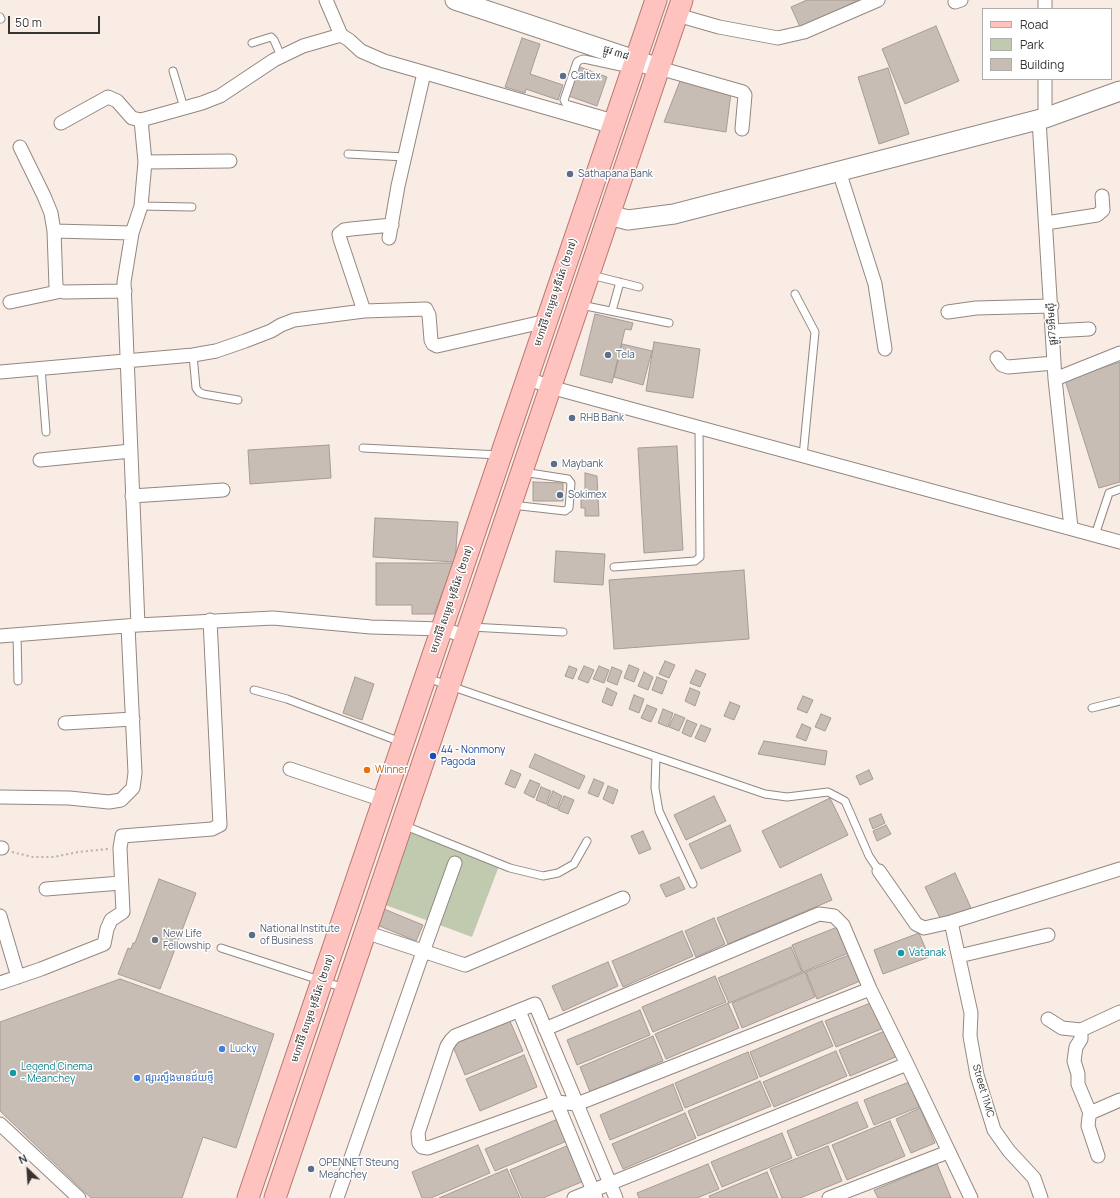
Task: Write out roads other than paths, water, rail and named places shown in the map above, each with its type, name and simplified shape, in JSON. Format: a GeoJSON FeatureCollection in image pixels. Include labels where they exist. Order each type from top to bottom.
{"type":"FeatureCollection","features":[{"type":"Feature","properties":{"kind":"main road","name":"មហាវិថី សម្តេច មុនីរ៉េត (២១៧)"},"geometry":{"type":"LineString","coordinates":[[248,1198],[656,0]]}},
{"type":"Feature","properties":{"kind":"main road"},"geometry":{"type":"LineString","coordinates":[[275,1198],[679,7]]}},
{"type":"Feature","properties":{"kind":"street"},"geometry":{"type":"LineString","coordinates":[[326,0],[341,35],[366,54],[424,73],[614,123]]}},
{"type":"Feature","properties":{"kind":"street","name":"ផ្លូវ ៣៨"},"geometry":{"type":"LineString","coordinates":[[455,0],[634,65],[659,68],[743,92],[745,95],[742,129]]}},
{"type":"Feature","properties":{"kind":"street"},"geometry":{"type":"LineString","coordinates":[[679,7],[719,27],[778,38],[804,32],[878,0]]}},
{"type":"Feature","properties":{"kind":"street"},"geometry":{"type":"LineString","coordinates":[[61,123],[108,97],[116,100],[132,118],[141,120],[184,108],[220,96],[281,56],[303,46],[341,35]]}},
{"type":"Feature","properties":{"kind":"street"},"geometry":{"type":"LineString","coordinates":[[364,311],[339,234],[344,230],[351,228],[391,231],[398,186],[424,73]]}},
{"type":"Feature","properties":{"kind":"street","name":"ផ្លូវ79អឹមស៊ី"},"geometry":{"type":"LineString","coordinates":[[1045,80],[1042,119],[1054,363],[1071,528]]}},
{"type":"Feature","properties":{"kind":"street"},"geometry":{"type":"LineString","coordinates":[[609,215],[628,220],[674,214],[1042,119],[1120,91]]}},
{"type":"Feature","properties":{"kind":"street"},"geometry":{"type":"LineString","coordinates":[[0,797],[69,798],[109,802],[121,800],[133,788],[135,773],[133,719],[132,496],[124,282],[132,233],[141,206],[145,162],[141,120]]}},
{"type":"Feature","properties":{"kind":"street"},"geometry":{"type":"LineString","coordinates":[[20,147],[44,196],[50,213],[54,231],[55,285],[58,290],[64,292],[125,291]]}},
{"type":"Feature","properties":{"kind":"street"},"geometry":{"type":"LineString","coordinates":[[145,162],[230,161]]}},
{"type":"Feature","properties":{"kind":"street"},"geometry":{"type":"LineString","coordinates":[[839,171],[875,284],[885,349]]}},
{"type":"Feature","properties":{"kind":"street"},"geometry":{"type":"LineString","coordinates":[[1046,223],[1097,215],[1103,210],[1102,196]]}},
{"type":"Feature","properties":{"kind":"street"},"geometry":{"type":"LineString","coordinates":[[54,231],[132,233]]}},
{"type":"Feature","properties":{"kind":"street"},"geometry":{"type":"LineString","coordinates":[[10,302],[57,292],[58,290]]}},
{"type":"Feature","properties":{"kind":"street"},"geometry":{"type":"LineString","coordinates":[[948,312],[976,308],[1052,306]]}},
{"type":"Feature","properties":{"kind":"street"},"geometry":{"type":"LineString","coordinates":[[0,372],[193,355],[216,351],[245,341],[294,320],[364,311],[424,308],[428,315],[431,340],[433,344],[437,346],[547,321]]}},
{"type":"Feature","properties":{"kind":"street"},"geometry":{"type":"LineString","coordinates":[[1053,331],[1089,329]]}},
{"type":"Feature","properties":{"kind":"street"},"geometry":{"type":"LineString","coordinates":[[1055,379],[1120,353]]}},
{"type":"Feature","properties":{"kind":"street"},"geometry":{"type":"LineString","coordinates":[[997,358],[1002,365],[1008,367],[1054,363]]}},
{"type":"Feature","properties":{"kind":"street"},"geometry":{"type":"LineString","coordinates":[[527,378],[550,387],[1120,542]]}},
{"type":"Feature","properties":{"kind":"street"},"geometry":{"type":"LineString","coordinates":[[40,460],[131,451]]}},
{"type":"Feature","properties":{"kind":"street"},"geometry":{"type":"LineString","coordinates":[[132,496],[223,490]]}},
{"type":"Feature","properties":{"kind":"street"},"geometry":{"type":"LineString","coordinates":[[0,636],[133,625],[273,618],[372,627],[442,629],[467,632]]}},
{"type":"Feature","properties":{"kind":"street"},"geometry":{"type":"LineString","coordinates":[[0,983],[104,944],[107,929],[111,920],[123,912],[120,848],[123,835],[212,829],[220,826],[210,620]]}},
{"type":"Feature","properties":{"kind":"street"},"geometry":{"type":"LineString","coordinates":[[65,723],[133,719]]}},
{"type":"Feature","properties":{"kind":"street"},"geometry":{"type":"LineString","coordinates":[[290,769],[384,800]]}},
{"type":"Feature","properties":{"kind":"street"},"geometry":{"type":"LineString","coordinates":[[337,1198],[455,863]]}},
{"type":"Feature","properties":{"kind":"street"},"geometry":{"type":"LineString","coordinates":[[879,871],[916,924],[924,928],[951,922],[1120,869]]}},
{"type":"Feature","properties":{"kind":"street"},"geometry":{"type":"LineString","coordinates":[[46,889],[121,883]]}},
{"type":"Feature","properties":{"kind":"street"},"geometry":{"type":"LineString","coordinates":[[365,932],[465,965],[624,898]]}},
{"type":"Feature","properties":{"kind":"street"},"geometry":{"type":"LineString","coordinates":[[545,1029],[819,914],[834,916],[843,925],[870,989],[971,1198]]}},
{"type":"Feature","properties":{"kind":"street"},"geometry":{"type":"LineString","coordinates":[[0,916],[18,977]]}},
{"type":"Feature","properties":{"kind":"street","name":"Street 11MC"},"geometry":{"type":"LineString","coordinates":[[951,922],[971,1013],[970,1036],[977,1074],[994,1130],[1009,1151],[1034,1178],[1041,1198]]}},
{"type":"Feature","properties":{"kind":"street"},"geometry":{"type":"LineString","coordinates":[[959,956],[1048,935]]}},
{"type":"Feature","properties":{"kind":"street"},"geometry":{"type":"LineString","coordinates":[[616,1198],[577,1104],[545,1029],[535,1004],[455,1036],[451,1040],[447,1046],[418,1133],[418,1143],[422,1147],[428,1148],[556,1102],[577,1104],[870,989]]}},
{"type":"Feature","properties":{"kind":"street"},"geometry":{"type":"LineString","coordinates":[[519,1011],[594,1194]]}},
{"type":"Feature","properties":{"kind":"street"},"geometry":{"type":"LineString","coordinates":[[1048,1019],[1062,1028],[1081,1030],[1120,1012]]}},
{"type":"Feature","properties":{"kind":"street"},"geometry":{"type":"LineString","coordinates":[[1081,1030],[1081,1039],[1076,1048],[1074,1061],[1078,1074],[1078,1084],[1090,1113],[1087,1121],[1098,1156]]}},
{"type":"Feature","properties":{"kind":"street"},"geometry":{"type":"LineString","coordinates":[[574,1198],[594,1194],[610,1184],[907,1064]]}},
{"type":"Feature","properties":{"kind":"street"},"geometry":{"type":"LineString","coordinates":[[1090,1113],[1120,1100]]}},
{"type":"Feature","properties":{"kind":"street"},"geometry":{"type":"LineString","coordinates":[[0,1124],[79,1198]]}},
{"type":"Feature","properties":{"kind":"street"},"geometry":{"type":"LineString","coordinates":[[829,1198],[948,1152]]}},
{"type":"Feature","properties":{"kind":"lane"},"geometry":{"type":"LineString","coordinates":[[252,43],[271,37],[274,40],[281,56]]}},
{"type":"Feature","properties":{"kind":"lane"},"geometry":{"type":"LineString","coordinates":[[614,123],[566,104],[564,100],[577,62],[584,59],[634,65]]}},
{"type":"Feature","properties":{"kind":"lane"},"geometry":{"type":"LineString","coordinates":[[173,71],[184,108]]}},
{"type":"Feature","properties":{"kind":"lane"},"geometry":{"type":"LineString","coordinates":[[348,154],[405,157]]}},
{"type":"Feature","properties":{"kind":"lane"},"geometry":{"type":"LineString","coordinates":[[141,206],[192,207]]}},
{"type":"Feature","properties":{"kind":"lane"},"geometry":{"type":"LineString","coordinates":[[589,274],[639,287]]}},
{"type":"Feature","properties":{"kind":"lane"},"geometry":{"type":"LineString","coordinates":[[612,311],[620,282]]}},
{"type":"Feature","properties":{"kind":"lane"},"geometry":{"type":"LineString","coordinates":[[794,294],[815,332],[803,456]]}},
{"type":"Feature","properties":{"kind":"lane"},"geometry":{"type":"LineString","coordinates":[[578,304],[669,323]]}},
{"type":"Feature","properties":{"kind":"lane"},"geometry":{"type":"LineString","coordinates":[[193,355],[196,388],[199,392],[238,400]]}},
{"type":"Feature","properties":{"kind":"lane"},"geometry":{"type":"LineString","coordinates":[[41,368],[46,432]]}},
{"type":"Feature","properties":{"kind":"lane"},"geometry":{"type":"LineString","coordinates":[[614,567],[695,561],[700,557],[699,427]]}},
{"type":"Feature","properties":{"kind":"lane"},"geometry":{"type":"LineString","coordinates":[[363,448],[501,455]]}},
{"type":"Feature","properties":{"kind":"lane"},"geometry":{"type":"LineString","coordinates":[[510,505],[565,510],[569,508],[571,482],[568,479],[522,471]]}},
{"type":"Feature","properties":{"kind":"lane"},"geometry":{"type":"LineString","coordinates":[[1096,535],[1109,493],[1120,489]]}},
{"type":"Feature","properties":{"kind":"lane"},"geometry":{"type":"LineString","coordinates":[[467,632],[563,632]]}},
{"type":"Feature","properties":{"kind":"lane"},"geometry":{"type":"LineString","coordinates":[[17,634],[18,681]]}},
{"type":"Feature","properties":{"kind":"lane"},"geometry":{"type":"LineString","coordinates":[[425,677],[765,794],[787,797],[828,792],[845,801],[869,856],[879,871]]}},
{"type":"Feature","properties":{"kind":"lane"},"geometry":{"type":"LineString","coordinates":[[254,690],[288,699],[403,743]]}},
{"type":"Feature","properties":{"kind":"lane"},"geometry":{"type":"LineString","coordinates":[[1092,708],[1120,701]]}},
{"type":"Feature","properties":{"kind":"lane"},"geometry":{"type":"LineString","coordinates":[[656,757],[654,788],[659,811],[693,884]]}},
{"type":"Feature","properties":{"kind":"lane"},"geometry":{"type":"LineString","coordinates":[[402,824],[510,868],[543,876],[558,873],[574,864],[587,841]]}},
{"type":"Feature","properties":{"kind":"lane"},"geometry":{"type":"LineString","coordinates":[[221,948],[346,989]]}},
{"type":"Feature","properties":{"kind":"place","name":"Caltex"},"geometry":{"type":"Point","coordinates":[563,76]}},
{"type":"Feature","properties":{"kind":"place","name":"Sathapana Bank"},"geometry":{"type":"Point","coordinates":[570,174]}},
{"type":"Feature","properties":{"kind":"place","name":"Tela"},"geometry":{"type":"Point","coordinates":[608,355]}},
{"type":"Feature","properties":{"kind":"place","name":"RHB Bank"},"geometry":{"type":"Point","coordinates":[572,418]}},
{"type":"Feature","properties":{"kind":"place","name":"Maybank"},"geometry":{"type":"Point","coordinates":[554,464]}},
{"type":"Feature","properties":{"kind":"place","name":"Sokimex"},"geometry":{"type":"Point","coordinates":[560,495]}},
{"type":"Feature","properties":{"kind":"place","name":"44 - Nonmony Pagoda"},"geometry":{"type":"Point","coordinates":[433,756]}},
{"type":"Feature","properties":{"kind":"place","name":"Winner"},"geometry":{"type":"Point","coordinates":[367,770]}},
{"type":"Feature","properties":{"kind":"place","name":"National Institute of Business"},"geometry":{"type":"Point","coordinates":[252,935]}},
{"type":"Feature","properties":{"kind":"place","name":"New Life Fellowship"},"geometry":{"type":"Point","coordinates":[155,940]}},
{"type":"Feature","properties":{"kind":"place","name":"Vatanak"},"geometry":{"type":"Point","coordinates":[901,953]}},
{"type":"Feature","properties":{"kind":"place","name":"Lucky"},"geometry":{"type":"Point","coordinates":[222,1049]}},
{"type":"Feature","properties":{"kind":"place","name":"Legend Cinema - Meanchey"},"geometry":{"type":"Point","coordinates":[13,1073]}},
{"type":"Feature","properties":{"kind":"place","name":"ផ្សារស្ទឹងមានជ័យថ្មី"},"geometry":{"type":"Point","coordinates":[137,1078]}},
{"type":"Feature","properties":{"kind":"place","name":"OPENNET Steung Meanchey"},"geometry":{"type":"Point","coordinates":[311,1169]}}]}
